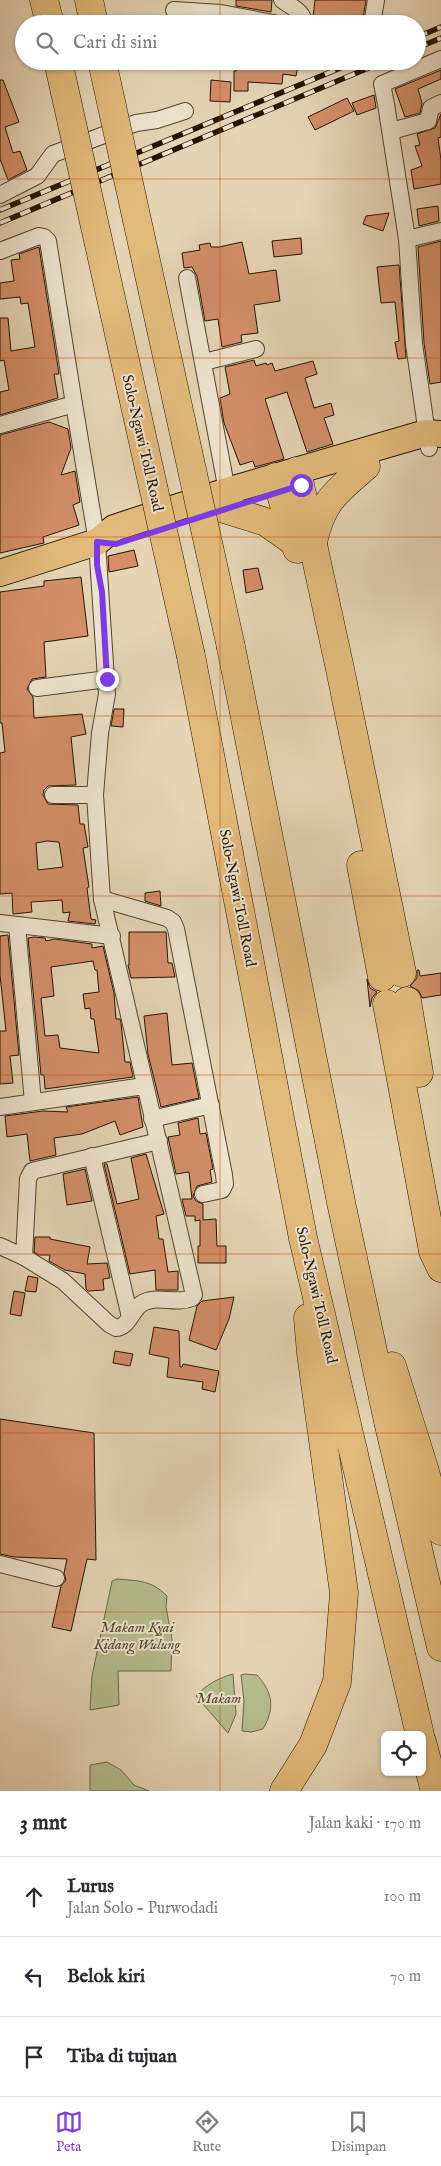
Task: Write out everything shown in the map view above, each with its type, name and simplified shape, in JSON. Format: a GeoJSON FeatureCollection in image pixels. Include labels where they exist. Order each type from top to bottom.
{"type":"FeatureCollection","features":[{"type":"Feature","properties":{"kind":"highway"},"geometry":{"type":"LineString","coordinates":[[44,0],[48,15]]}},
{"type":"Feature","properties":{"kind":"highway"},"geometry":{"type":"LineString","coordinates":[[88,0],[92,15]]}},
{"type":"Feature","properties":{"kind":"highway","name":"Solo–Ngawi Toll Road"},"geometry":{"type":"LineString","coordinates":[[60,70],[191,656],[303,1238],[419,1731]]}},
{"type":"Feature","properties":{"kind":"highway"},"geometry":{"type":"LineString","coordinates":[[104,70],[231,647],[342,1207],[388,1421],[441,1647]]}},
{"type":"Feature","properties":{"kind":"highway"},"geometry":{"type":"LineString","coordinates":[[305,542],[326,504],[336,492],[380,456]]}},
{"type":"Feature","properties":{"kind":"highway"},"geometry":{"type":"LineString","coordinates":[[289,481],[305,542],[326,677],[392,975]]}},
{"type":"Feature","properties":{"kind":"highway"},"geometry":{"type":"LineString","coordinates":[[226,500],[305,542]]}},
{"type":"Feature","properties":{"kind":"highway"},"geometry":{"type":"LineString","coordinates":[[441,1207],[397,1002],[434,1251],[441,1268]]}},
{"type":"Feature","properties":{"kind":"highway"},"geometry":{"type":"LineString","coordinates":[[342,1207],[424,1468],[441,1531]]}},
{"type":"Feature","properties":{"kind":"highway"},"geometry":{"type":"LineString","coordinates":[[284,1791],[313,1745],[337,1682],[344,1593],[311,1353],[303,1238]]}},
{"type":"Feature","properties":{"kind":"highway"},"geometry":{"type":"LineString","coordinates":[[426,1758],[434,1791]]}},
{"type":"Feature","properties":{"kind":"main road"},"geometry":{"type":"LineString","coordinates":[[0,573],[97,542],[116,544],[226,500],[434,439]]}},
{"type":"Feature","properties":{"kind":"street"},"geometry":{"type":"LineString","coordinates":[[282,0],[302,15]]}},
{"type":"Feature","properties":{"kind":"street"},"geometry":{"type":"LineString","coordinates":[[374,15],[376,0]]}},
{"type":"Feature","properties":{"kind":"street"},"geometry":{"type":"LineString","coordinates":[[174,10],[231,15]]}},
{"type":"Feature","properties":{"kind":"street"},"geometry":{"type":"LineString","coordinates":[[426,65],[441,59]]}},
{"type":"Feature","properties":{"kind":"street"},"geometry":{"type":"LineString","coordinates":[[415,70],[382,84],[406,239],[414,344],[434,439]]}},
{"type":"Feature","properties":{"kind":"street"},"geometry":{"type":"LineString","coordinates":[[390,131],[428,121],[430,108],[441,104]]}},
{"type":"Feature","properties":{"kind":"street"},"geometry":{"type":"LineString","coordinates":[[0,195],[37,176],[53,154],[136,123],[157,120],[186,111]]}},
{"type":"Feature","properties":{"kind":"street"},"geometry":{"type":"LineString","coordinates":[[406,239],[441,230]]}},
{"type":"Feature","properties":{"kind":"street"},"geometry":{"type":"LineString","coordinates":[[0,251],[39,236],[44,237],[48,241],[97,542],[97,565],[102,592],[107,694],[100,733],[95,795],[102,899],[112,936],[144,1086],[194,1294],[192,1298],[187,1300],[172,1302],[152,1300],[140,1304],[120,1328],[109,1324],[64,1281],[24,1257],[0,1246]]}},
{"type":"Feature","properties":{"kind":"street"},"geometry":{"type":"LineString","coordinates":[[187,278],[204,362],[226,500]]}},
{"type":"Feature","properties":{"kind":"street"},"geometry":{"type":"LineString","coordinates":[[204,362],[256,349]]}},
{"type":"Feature","properties":{"kind":"street"},"geometry":{"type":"LineString","coordinates":[[0,425],[74,404]]}},
{"type":"Feature","properties":{"kind":"street"},"geometry":{"type":"LineString","coordinates":[[37,688],[107,679]]}},
{"type":"Feature","properties":{"kind":"street"},"geometry":{"type":"LineString","coordinates":[[53,795],[95,795]]}},
{"type":"Feature","properties":{"kind":"street"},"geometry":{"type":"LineString","coordinates":[[102,899],[167,918],[173,922],[176,929],[225,1184],[222,1190],[203,1194]]}},
{"type":"Feature","properties":{"kind":"street"},"geometry":{"type":"LineString","coordinates":[[0,923],[112,936]]}},
{"type":"Feature","properties":{"kind":"street"},"geometry":{"type":"LineString","coordinates":[[17,925],[34,1102]]}},
{"type":"Feature","properties":{"kind":"street"},"geometry":{"type":"LineString","coordinates":[[0,1107],[144,1086]]}},
{"type":"Feature","properties":{"kind":"street"},"geometry":{"type":"LineString","coordinates":[[152,1119],[210,1105]]}},
{"type":"Feature","properties":{"kind":"street"},"geometry":{"type":"LineString","coordinates":[[24,1257],[29,1174],[32,1170],[158,1141]]}},
{"type":"Feature","properties":{"kind":"street"},"geometry":{"type":"LineString","coordinates":[[92,1156],[130,1317]]}},
{"type":"Feature","properties":{"kind":"street"},"geometry":{"type":"LineString","coordinates":[[0,1564],[56,1578]]}},
{"type":"Feature","properties":{"kind":"green space","name":"Makam Kyai Kidang Wulung"},"geometry":{"type":"Polygon","coordinates":[[[117,1579],[150,1584],[167,1596],[166,1607],[172,1639],[171,1671],[118,1671],[119,1705],[90,1710],[92,1676],[112,1581],[117,1579]]]}},
{"type":"Feature","properties":{"kind":"green space","name":"Makam"},"geometry":{"type":"Polygon","coordinates":[[[233,1674],[236,1714],[228,1733],[196,1696],[213,1682],[233,1674]]]}},
{"type":"Feature","properties":{"kind":"green space","name":"Makam"},"geometry":{"type":"Polygon","coordinates":[[[241,1675],[257,1675],[266,1688],[271,1701],[267,1722],[263,1729],[251,1732],[242,1731],[244,1701],[241,1675]]]}},
{"type":"Feature","properties":{"kind":"green space"},"geometry":{"type":"Polygon","coordinates":[[[107,1762],[121,1770],[134,1785],[149,1791],[90,1791],[90,1765],[107,1762]]]}},
{"type":"Feature","properties":{"kind":"building"},"geometry":{"type":"Polygon","coordinates":[[[236,0],[272,0],[271,12],[236,6],[236,0]]]}},
{"type":"Feature","properties":{"kind":"building"},"geometry":{"type":"Polygon","coordinates":[[[315,0],[366,0],[364,15],[313,15],[315,0]]]}},
{"type":"Feature","properties":{"kind":"building"},"geometry":{"type":"Polygon","coordinates":[[[297,70],[296,76],[283,74],[282,84],[248,82],[248,91],[234,91],[234,71],[297,70]]]}},
{"type":"Feature","properties":{"kind":"building"},"geometry":{"type":"Polygon","coordinates":[[[441,70],[441,79],[418,89],[422,103],[420,113],[405,117],[395,89],[441,70]]]}},
{"type":"Feature","properties":{"kind":"building"},"geometry":{"type":"Polygon","coordinates":[[[0,80],[3,80],[19,122],[5,127],[13,153],[20,151],[27,170],[8,180],[0,159],[0,80]]]}},
{"type":"Feature","properties":{"kind":"building"},"geometry":{"type":"Polygon","coordinates":[[[211,80],[231,82],[230,102],[210,101],[211,80]]]}},
{"type":"Feature","properties":{"kind":"building"},"geometry":{"type":"Polygon","coordinates":[[[374,95],[376,108],[357,115],[352,103],[374,95]]]}},
{"type":"Feature","properties":{"kind":"building"},"geometry":{"type":"Polygon","coordinates":[[[347,98],[354,111],[315,130],[308,117],[347,98]]]}},
{"type":"Feature","properties":{"kind":"building"},"geometry":{"type":"Polygon","coordinates":[[[441,114],[441,137],[438,138],[441,160],[441,184],[414,189],[411,170],[422,166],[415,146],[420,145],[417,134],[435,128],[441,114]]]}},
{"type":"Feature","properties":{"kind":"building"},"geometry":{"type":"Polygon","coordinates":[[[438,206],[439,221],[419,226],[417,209],[438,206]]]}},
{"type":"Feature","properties":{"kind":"building"},"geometry":{"type":"Polygon","coordinates":[[[389,213],[383,231],[363,224],[366,216],[389,213]]]}},
{"type":"Feature","properties":{"kind":"building"},"geometry":{"type":"Polygon","coordinates":[[[301,238],[302,254],[274,257],[272,241],[301,238]]]}},
{"type":"Feature","properties":{"kind":"building"},"geometry":{"type":"Polygon","coordinates":[[[441,241],[441,382],[430,384],[424,343],[418,247],[441,241]]]}},
{"type":"Feature","properties":{"kind":"building"},"geometry":{"type":"Polygon","coordinates":[[[242,242],[249,274],[276,270],[280,301],[254,305],[258,333],[241,335],[242,342],[222,347],[218,319],[205,321],[197,276],[192,267],[184,268],[182,253],[200,250],[199,245],[210,243],[211,247],[219,247],[242,242]]]}},
{"type":"Feature","properties":{"kind":"building"},"geometry":{"type":"Polygon","coordinates":[[[39,247],[59,374],[54,374],[58,398],[0,415],[0,392],[9,390],[4,360],[0,361],[0,318],[8,318],[11,351],[35,347],[28,303],[21,304],[20,297],[0,299],[0,283],[14,281],[11,260],[20,259],[19,254],[39,247]]]}},
{"type":"Feature","properties":{"kind":"building"},"geometry":{"type":"Polygon","coordinates":[[[399,265],[406,358],[398,359],[395,342],[399,341],[395,302],[381,303],[377,267],[399,265]]]}},
{"type":"Feature","properties":{"kind":"building"},"geometry":{"type":"Polygon","coordinates":[[[254,360],[256,366],[272,363],[275,371],[313,361],[317,374],[305,378],[314,408],[331,403],[334,415],[324,418],[333,444],[307,452],[287,392],[265,399],[284,459],[255,467],[253,461],[240,465],[224,423],[220,398],[230,394],[225,367],[254,360]]]}},
{"type":"Feature","properties":{"kind":"building"},"geometry":{"type":"Polygon","coordinates":[[[49,422],[68,429],[71,448],[61,475],[75,471],[80,502],[73,505],[79,525],[43,537],[44,543],[0,553],[0,435],[49,422]]]}},
{"type":"Feature","properties":{"kind":"building"},"geometry":{"type":"Polygon","coordinates":[[[134,550],[138,566],[109,572],[108,556],[134,550]]]}},
{"type":"Feature","properties":{"kind":"building"},"geometry":{"type":"Polygon","coordinates":[[[258,568],[263,589],[246,593],[243,570],[258,568]]]}},
{"type":"Feature","properties":{"kind":"building"},"geometry":{"type":"Polygon","coordinates":[[[81,577],[88,636],[44,642],[46,677],[32,679],[27,689],[33,697],[34,718],[82,714],[86,734],[71,737],[76,785],[48,786],[44,790],[43,795],[48,804],[78,805],[80,824],[84,824],[88,847],[83,848],[89,887],[87,888],[91,919],[96,920],[95,924],[68,921],[70,912],[63,913],[62,900],[31,902],[32,912],[13,914],[12,893],[0,894],[0,753],[5,752],[2,723],[0,723],[0,592],[44,586],[44,581],[81,577]],[[47,841],[36,843],[38,870],[63,867],[59,842],[47,841]]]}},
{"type":"Feature","properties":{"kind":"building"},"geometry":{"type":"Polygon","coordinates":[[[114,709],[124,709],[123,727],[111,726],[114,709]]]}},
{"type":"Feature","properties":{"kind":"building"},"geometry":{"type":"Polygon","coordinates":[[[160,891],[161,906],[145,901],[145,893],[160,891]]]}},
{"type":"Feature","properties":{"kind":"building"},"geometry":{"type":"Polygon","coordinates":[[[129,932],[166,932],[168,963],[172,963],[175,977],[131,978],[128,965],[129,932]]]}},
{"type":"Feature","properties":{"kind":"building"},"geometry":{"type":"Polygon","coordinates":[[[8,935],[19,1055],[10,1056],[13,1083],[0,1084],[0,1031],[6,1031],[0,975],[0,936],[8,935]]]}},
{"type":"Feature","properties":{"kind":"building"},"geometry":{"type":"Polygon","coordinates":[[[28,938],[45,938],[46,941],[54,939],[92,944],[92,948],[103,946],[114,993],[116,1019],[120,1019],[121,1023],[125,1062],[130,1062],[133,1077],[45,1089],[44,1075],[41,1075],[28,938]],[[93,961],[51,967],[54,996],[41,998],[45,1036],[58,1035],[60,1048],[99,1053],[94,1019],[91,1019],[90,1008],[85,1009],[83,994],[99,992],[97,970],[95,970],[93,961]]]}},
{"type":"Feature","properties":{"kind":"building"},"geometry":{"type":"Polygon","coordinates":[[[417,970],[419,970],[420,976],[441,973],[441,995],[422,998],[419,991],[410,986],[417,978],[417,970]]]}},
{"type":"Feature","properties":{"kind":"building"},"geometry":{"type":"Polygon","coordinates":[[[367,979],[370,988],[377,992],[372,998],[370,1007],[367,979]]]}},
{"type":"Feature","properties":{"kind":"building"},"geometry":{"type":"Polygon","coordinates":[[[167,1013],[172,1065],[192,1063],[199,1098],[161,1107],[148,1054],[144,1016],[167,1013]]]}},
{"type":"Feature","properties":{"kind":"building"},"geometry":{"type":"Polygon","coordinates":[[[138,1097],[143,1127],[120,1135],[115,1121],[82,1134],[54,1138],[56,1155],[30,1161],[27,1134],[7,1137],[5,1116],[43,1111],[68,1112],[66,1107],[138,1097]]]}},
{"type":"Feature","properties":{"kind":"building"},"geometry":{"type":"Polygon","coordinates":[[[198,1118],[200,1134],[206,1133],[213,1169],[210,1170],[212,1182],[197,1186],[193,1196],[196,1201],[203,1204],[203,1220],[216,1219],[217,1246],[226,1246],[226,1263],[198,1263],[200,1220],[195,1221],[195,1216],[186,1216],[182,1199],[192,1199],[189,1172],[176,1174],[168,1137],[180,1135],[178,1123],[198,1118]]]}},
{"type":"Feature","properties":{"kind":"building"},"geometry":{"type":"Polygon","coordinates":[[[146,1154],[164,1214],[156,1216],[159,1239],[163,1239],[168,1272],[178,1271],[178,1290],[156,1290],[155,1270],[130,1274],[104,1164],[107,1164],[117,1204],[139,1199],[131,1158],[146,1154]]]}},
{"type":"Feature","properties":{"kind":"building"},"geometry":{"type":"Polygon","coordinates":[[[85,1169],[92,1201],[67,1205],[63,1174],[85,1169]]]}},
{"type":"Feature","properties":{"kind":"building"},"geometry":{"type":"Polygon","coordinates":[[[35,1237],[50,1237],[50,1239],[90,1247],[87,1264],[107,1263],[110,1278],[103,1279],[104,1290],[88,1291],[86,1289],[85,1274],[65,1270],[49,1261],[50,1255],[39,1255],[34,1252],[35,1237]]]}},
{"type":"Feature","properties":{"kind":"building"},"geometry":{"type":"Polygon","coordinates":[[[28,1276],[38,1278],[36,1292],[25,1291],[28,1276]]]}},
{"type":"Feature","properties":{"kind":"building"},"geometry":{"type":"Polygon","coordinates":[[[14,1291],[25,1293],[21,1316],[10,1314],[14,1291]]]}},
{"type":"Feature","properties":{"kind":"building"},"geometry":{"type":"Polygon","coordinates":[[[234,1297],[229,1319],[216,1350],[189,1340],[197,1306],[202,1301],[234,1297]]]}},
{"type":"Feature","properties":{"kind":"building"},"geometry":{"type":"Polygon","coordinates":[[[154,1327],[179,1331],[180,1367],[183,1364],[219,1371],[215,1392],[202,1389],[203,1382],[167,1377],[169,1358],[149,1354],[154,1327]]]}},
{"type":"Feature","properties":{"kind":"building"},"geometry":{"type":"Polygon","coordinates":[[[115,1351],[133,1354],[130,1366],[113,1363],[115,1351]]]}},
{"type":"Feature","properties":{"kind":"building"},"geometry":{"type":"Polygon","coordinates":[[[0,1419],[94,1433],[96,1560],[87,1559],[71,1631],[52,1627],[61,1586],[66,1580],[64,1573],[67,1559],[14,1557],[0,1554],[0,1419]]]}},
{"type":"Feature","properties":{"kind":"railway"},"geometry":{"type":"LineString","coordinates":[[426,33],[441,27]]}},
{"type":"Feature","properties":{"kind":"railway"},"geometry":{"type":"LineString","coordinates":[[426,44],[441,38]]}},
{"type":"Feature","properties":{"kind":"railway"},"geometry":{"type":"LineString","coordinates":[[0,210],[335,70]]}},
{"type":"Feature","properties":{"kind":"railway"},"geometry":{"type":"LineString","coordinates":[[0,223],[364,70]]}},
{"type":"Feature","properties":{"kind":"route"},"geometry":{"type":"LineString","coordinates":[[107,679],[102,592],[97,565],[97,542],[116,544],[301,485]]}}]}
